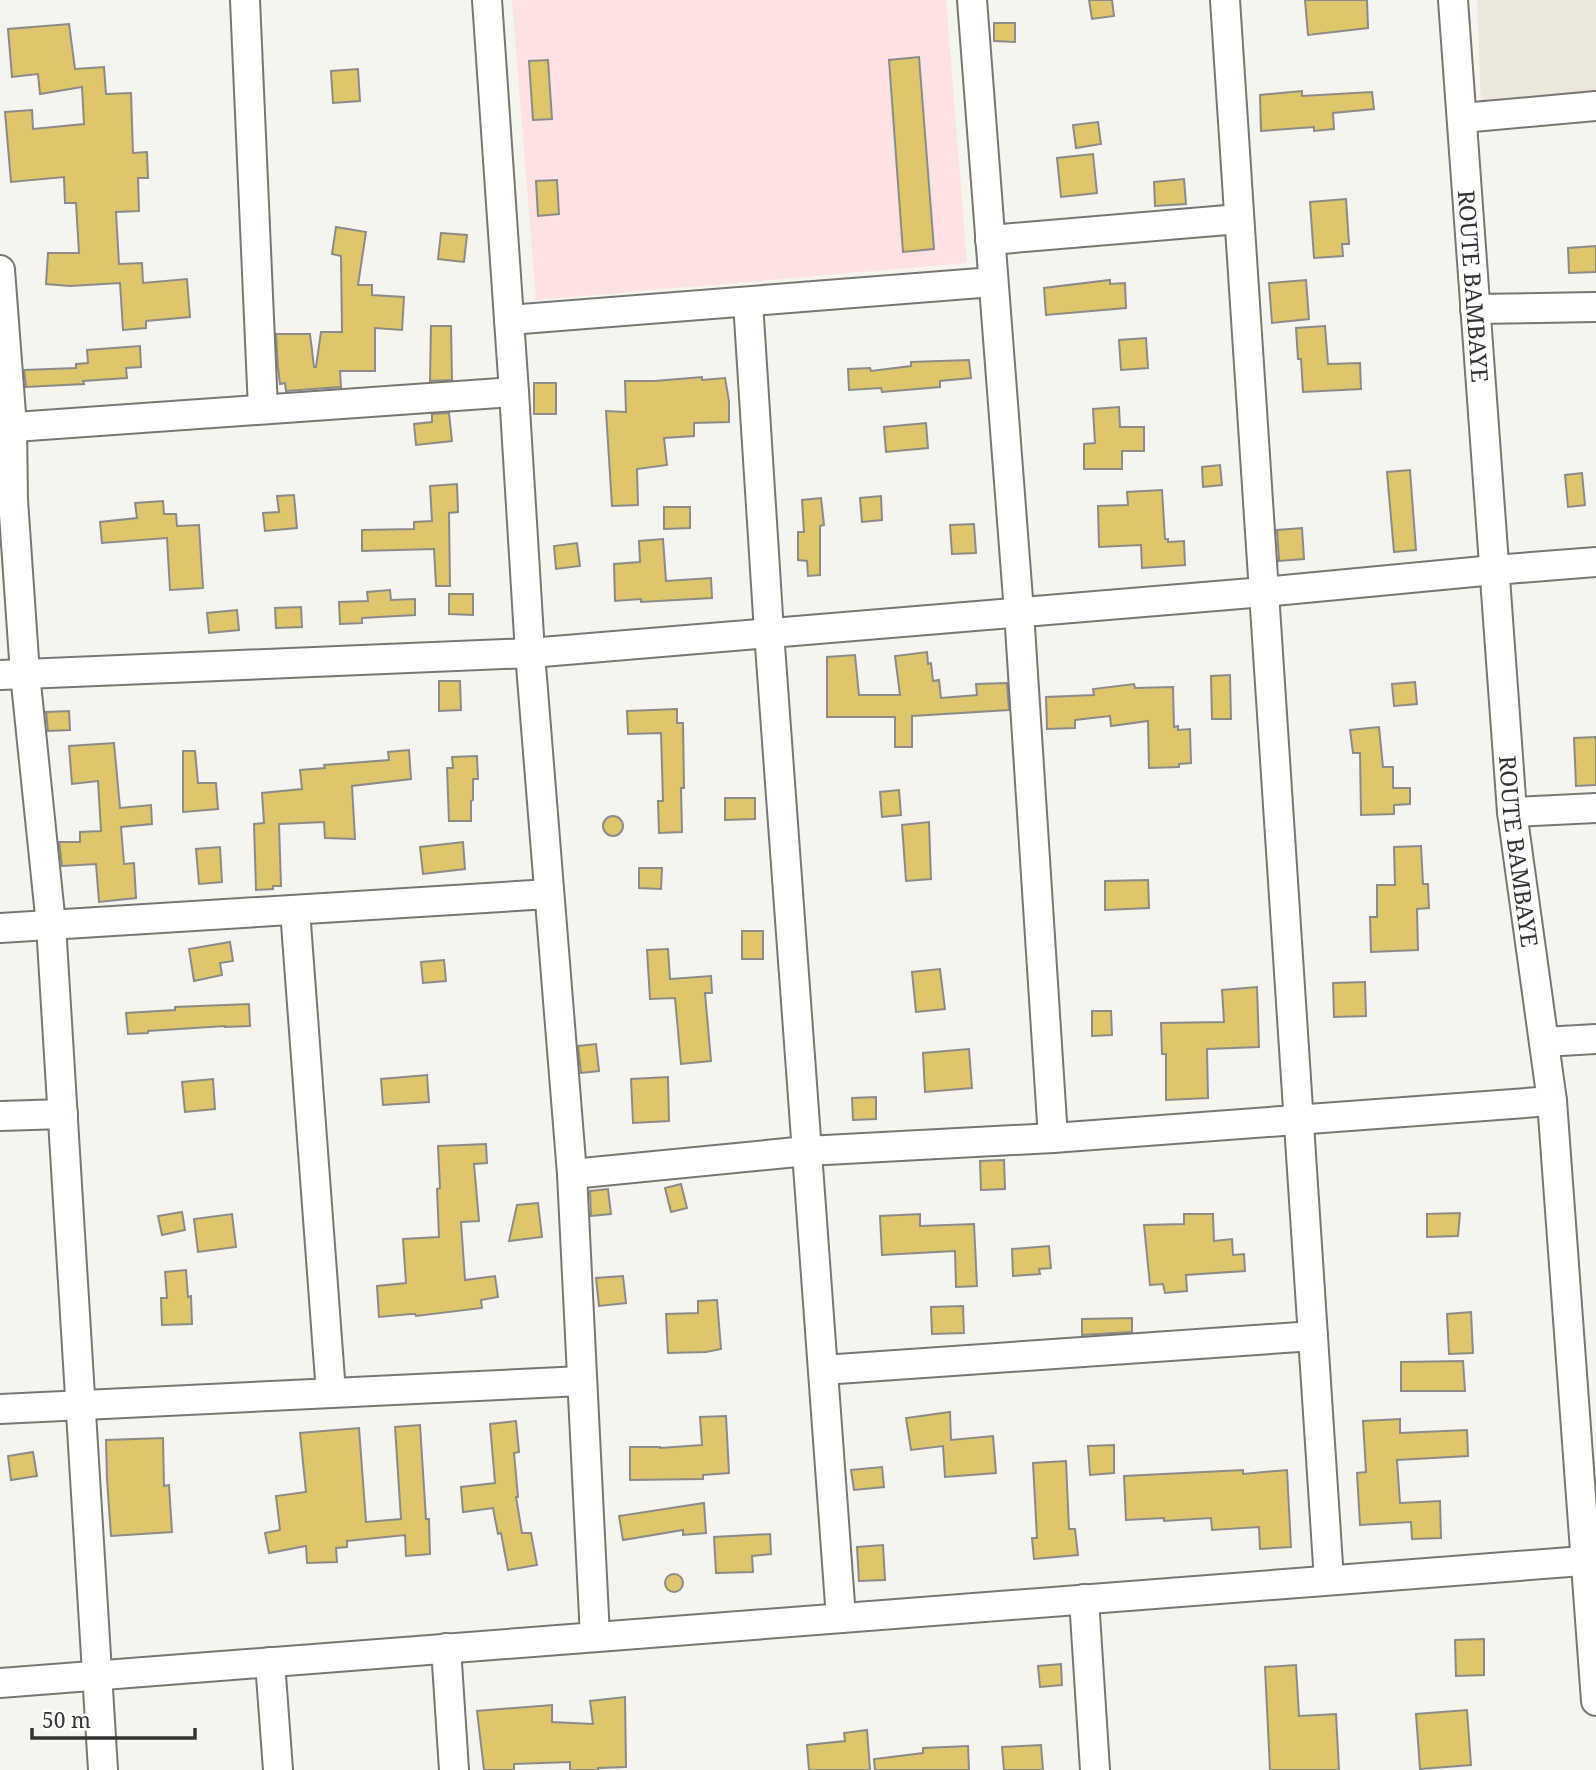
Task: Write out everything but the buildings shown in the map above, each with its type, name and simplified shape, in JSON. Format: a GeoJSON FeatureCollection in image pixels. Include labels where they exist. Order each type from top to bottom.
{"type":"FeatureCollection","features":[{"type":"Feature","properties":{"kind":"street"},"geometry":{"type":"LineString","coordinates":[[245,0],[263,409]]}},
{"type":"Feature","properties":{"kind":"street"},"geometry":{"type":"LineString","coordinates":[[487,0],[530,653],[572,1174],[595,1637]]}},
{"type":"Feature","properties":{"kind":"street"},"geometry":{"type":"LineString","coordinates":[[972,0],[1019,612],[1053,1138]]}},
{"type":"Feature","properties":{"kind":"street"},"geometry":{"type":"LineString","coordinates":[[1225,0],[1329,1580]]}},
{"type":"Feature","properties":{"kind":"street","name":"ROUTE BAMBAYE"},"geometry":{"type":"LineString","coordinates":[[1453,0],[1512,812],[1552,1101],[1591,1560],[1596,1701]]}},
{"type":"Feature","properties":{"kind":"street"},"geometry":{"type":"LineString","coordinates":[[1461,118],[1596,106]]}},
{"type":"Feature","properties":{"kind":"street"},"geometry":{"type":"LineString","coordinates":[[990,240],[1239,219]]}},
{"type":"Feature","properties":{"kind":"street"},"geometry":{"type":"LineString","coordinates":[[0,271],[6,427],[13,500],[12,674],[51,925],[103,1770]]}},
{"type":"Feature","properties":{"kind":"street"},"geometry":{"type":"LineString","coordinates":[[509,320],[993,282]]}},
{"type":"Feature","properties":{"kind":"street"},"geometry":{"type":"LineString","coordinates":[[748,302],[769,632],[841,1618]]}},
{"type":"Feature","properties":{"kind":"street"},"geometry":{"type":"LineString","coordinates":[[1475,309],[1596,306]]}},
{"type":"Feature","properties":{"kind":"street"},"geometry":{"type":"LineString","coordinates":[[6,427],[514,392]]}},
{"type":"Feature","properties":{"kind":"street"},"geometry":{"type":"LineString","coordinates":[[12,674],[530,653],[1596,562]]}},
{"type":"Feature","properties":{"kind":"street"},"geometry":{"type":"LineString","coordinates":[[1512,812],[1596,808]]}},
{"type":"Feature","properties":{"kind":"street"},"geometry":{"type":"LineString","coordinates":[[0,928],[549,894]]}},
{"type":"Feature","properties":{"kind":"street"},"geometry":{"type":"LineString","coordinates":[[295,910],[331,1393]]}},
{"type":"Feature","properties":{"kind":"street"},"geometry":{"type":"LineString","coordinates":[[1544,1042],[1596,1039]]}},
{"type":"Feature","properties":{"kind":"street"},"geometry":{"type":"LineString","coordinates":[[572,1174],[807,1152],[1053,1138],[1552,1101]]}},
{"type":"Feature","properties":{"kind":"street"},"geometry":{"type":"LineString","coordinates":[[0,1116],[63,1114]]}},
{"type":"Feature","properties":{"kind":"street"},"geometry":{"type":"LineString","coordinates":[[823,1370],[1313,1336]]}},
{"type":"Feature","properties":{"kind":"street"},"geometry":{"type":"LineString","coordinates":[[0,1409],[582,1381]]}},
{"type":"Feature","properties":{"kind":"street"},"geometry":{"type":"LineString","coordinates":[[0,1683],[1591,1560]]}},
{"type":"Feature","properties":{"kind":"street"},"geometry":{"type":"LineString","coordinates":[[1084,1599],[1095,1770]]}},
{"type":"Feature","properties":{"kind":"street"},"geometry":{"type":"LineString","coordinates":[[446,1648],[454,1770]]}},
{"type":"Feature","properties":{"kind":"street"},"geometry":{"type":"LineString","coordinates":[[270,1662],[278,1770]]}},
{"type":"Feature","properties":{"kind":"shaded area"},"geometry":{"type":"Polygon","coordinates":[[[512,0],[946,0],[967,263],[536,300],[512,0]]]}},
{"type":"Feature","properties":{"kind":"shaded area"},"geometry":{"type":"Polygon","coordinates":[[[1477,0],[1596,0],[1596,94],[1481,107],[1477,0]]]}}]}
